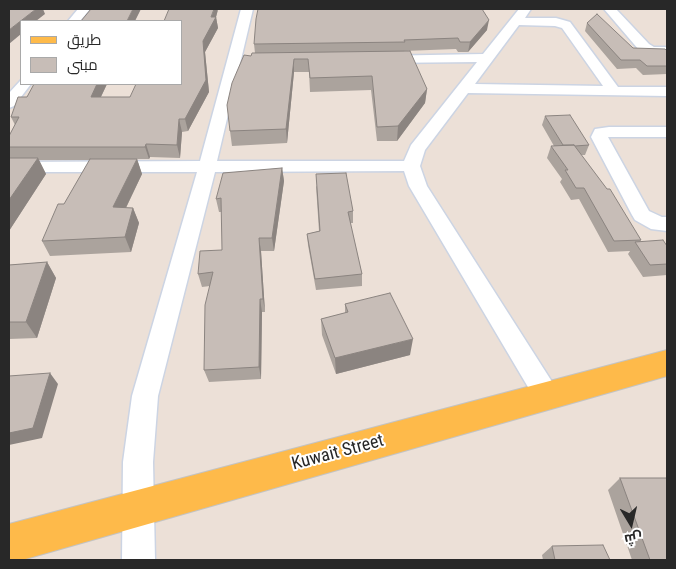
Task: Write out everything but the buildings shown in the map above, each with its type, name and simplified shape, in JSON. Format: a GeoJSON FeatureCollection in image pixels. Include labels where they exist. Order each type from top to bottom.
{"type":"FeatureCollection","features":[{"type":"Feature","properties":{"kind":"main road","name":"Kuwait Street"},"geometry":{"type":"LineString","coordinates":[[9,544],[667,363]]}},
{"type":"Feature","properties":{"kind":"street"},"geometry":{"type":"LineString","coordinates":[[75,20],[84,9]]}},
{"type":"Feature","properties":{"kind":"street"},"geometry":{"type":"LineString","coordinates":[[138,560],[138,462],[145,396],[207,167],[239,60],[247,9]]}},
{"type":"Feature","properties":{"kind":"street"},"geometry":{"type":"LineString","coordinates":[[610,9],[647,49],[667,51]]}},
{"type":"Feature","properties":{"kind":"street"},"geometry":{"type":"LineString","coordinates":[[547,396],[418,186],[412,166],[412,158],[520,15],[566,25],[614,91]]}},
{"type":"Feature","properties":{"kind":"street"},"geometry":{"type":"LineString","coordinates":[[370,59],[487,58]]}},
{"type":"Feature","properties":{"kind":"street"},"geometry":{"type":"LineString","coordinates":[[9,103],[23,85]]}},
{"type":"Feature","properties":{"kind":"street"},"geometry":{"type":"LineString","coordinates":[[464,88],[667,92]]}},
{"type":"Feature","properties":{"kind":"street"},"geometry":{"type":"LineString","coordinates":[[667,132],[609,132],[601,133],[599,137],[642,215],[658,224],[667,224]]}},
{"type":"Feature","properties":{"kind":"street"},"geometry":{"type":"LineString","coordinates":[[9,167],[412,166]]}}]}
